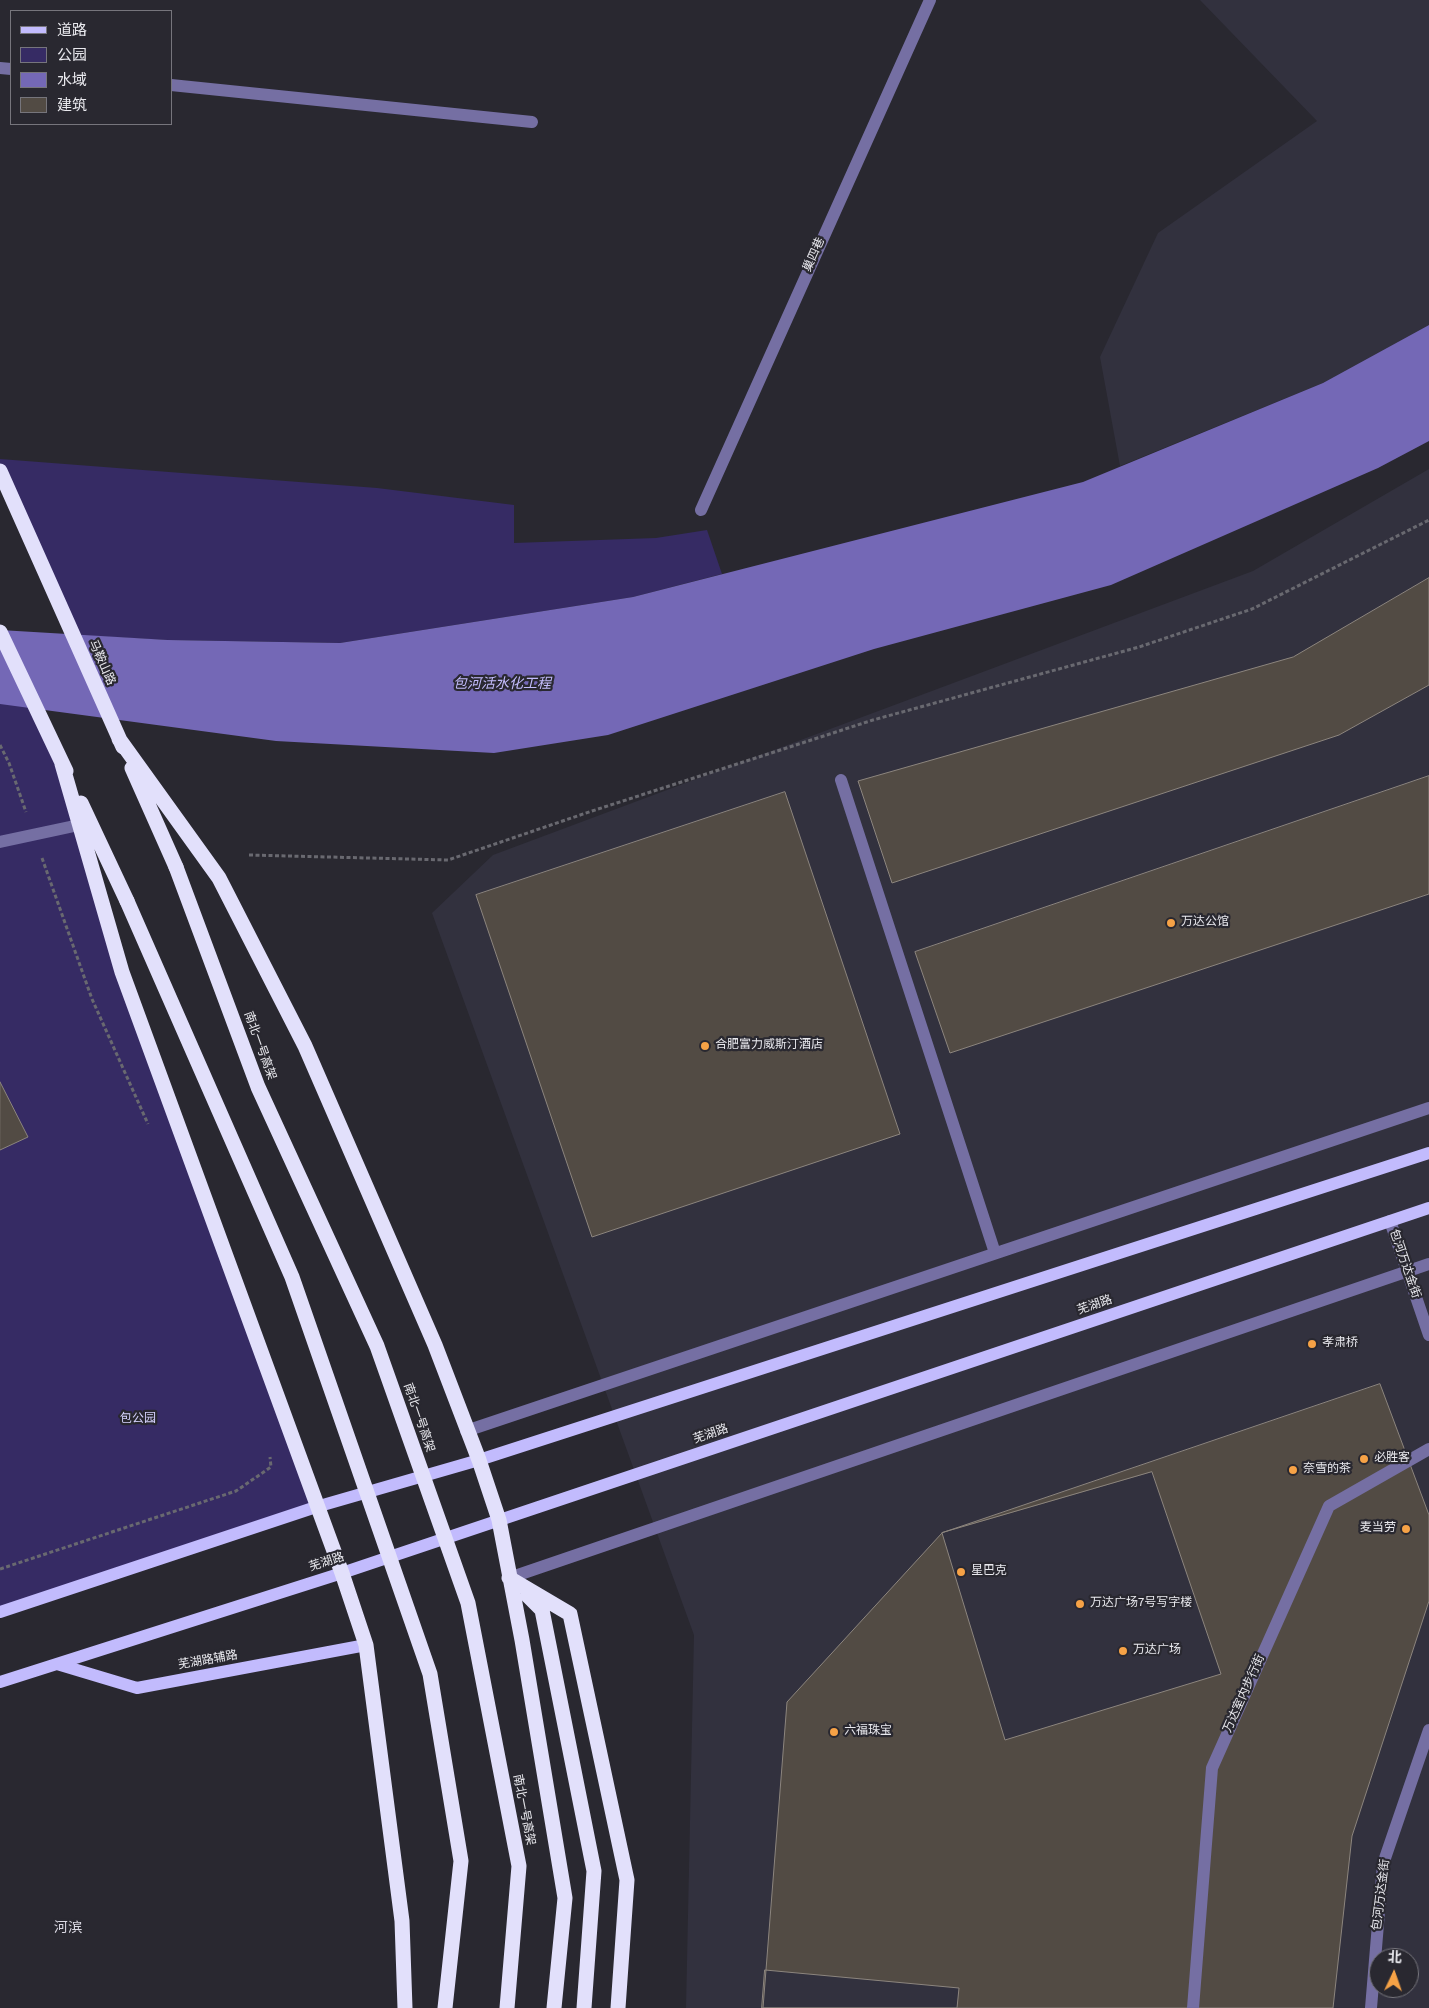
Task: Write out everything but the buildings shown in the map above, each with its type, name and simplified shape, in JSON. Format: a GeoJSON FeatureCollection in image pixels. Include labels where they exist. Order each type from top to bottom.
{"type":"FeatureCollection","features":[{"type":"Feature","properties":{"kind":"highway","name":"马鞍山路"},"geometry":{"type":"LineString","coordinates":[[0,471],[176,867]]}},
{"type":"Feature","properties":{"kind":"highway"},"geometry":{"type":"LineString","coordinates":[[0,632],[127,900],[292,1277],[430,1674],[461,1861],[445,2008]]}},
{"type":"Feature","properties":{"kind":"highway"},"geometry":{"type":"LineString","coordinates":[[119,739],[218,878],[305,1046],[435,1345],[466,1431],[479,1460],[499,1520],[522,1640],[565,1898],[554,2008]]}},
{"type":"Feature","properties":{"kind":"highway"},"geometry":{"type":"LineString","coordinates":[[62,764],[122,972],[316,1507],[342,1573],[366,1645],[402,1921],[405,2008]]}},
{"type":"Feature","properties":{"kind":"highway","name":"南北一号高架"},"geometry":{"type":"LineString","coordinates":[[176,867],[258,1088],[377,1346],[468,1603],[519,1866],[508,2008]]}},
{"type":"Feature","properties":{"kind":"highway"},"geometry":{"type":"LineString","coordinates":[[509,1578],[542,1610],[594,1871],[584,2008]]}},
{"type":"Feature","properties":{"kind":"highway"},"geometry":{"type":"LineString","coordinates":[[509,1578],[570,1614],[627,1880],[618,2008]]}},
{"type":"Feature","properties":{"kind":"main road"},"geometry":{"type":"LineString","coordinates":[[0,1612],[316,1507],[479,1460],[1429,1153]]}},
{"type":"Feature","properties":{"kind":"main road","name":"芜湖路"},"geometry":{"type":"LineString","coordinates":[[0,1682],[342,1573],[1429,1208]]}},
{"type":"Feature","properties":{"kind":"main road","name":"芜湖路辅路"},"geometry":{"type":"LineString","coordinates":[[57,1664],[137,1688],[366,1645]]}},
{"type":"Feature","properties":{"kind":"street","name":"巢四巷"},"geometry":{"type":"LineString","coordinates":[[701,510],[930,0]]}},
{"type":"Feature","properties":{"kind":"street"},"geometry":{"type":"LineString","coordinates":[[172,85],[532,122]]}},
{"type":"Feature","properties":{"kind":"street"},"geometry":{"type":"LineString","coordinates":[[841,780],[995,1253]]}},
{"type":"Feature","properties":{"kind":"street"},"geometry":{"type":"LineString","coordinates":[[0,842],[79,825]]}},
{"type":"Feature","properties":{"kind":"street"},"geometry":{"type":"LineString","coordinates":[[466,1431],[1429,1108]]}},
{"type":"Feature","properties":{"kind":"street","name":"包河万达金街"},"geometry":{"type":"LineString","coordinates":[[1390,1221],[1429,1335]]}},
{"type":"Feature","properties":{"kind":"street"},"geometry":{"type":"LineString","coordinates":[[509,1578],[1429,1264]]}},
{"type":"Feature","properties":{"kind":"street","name":"万达室内步行街"},"geometry":{"type":"LineString","coordinates":[[1193,2008],[1212,1768],[1329,1506],[1429,1450]]}},
{"type":"Feature","properties":{"kind":"street","name":"包河万达金街"},"geometry":{"type":"LineString","coordinates":[[1371,2008],[1383,1864],[1429,1730]]}},
{"type":"Feature","properties":{"kind":"path"},"geometry":{"type":"LineString","coordinates":[[249,856],[448,860],[873,720],[1139,647],[1252,609],[1429,520]]}},
{"type":"Feature","properties":{"kind":"path"},"geometry":{"type":"LineString","coordinates":[[0,745],[9,763],[28,817]]}},
{"type":"Feature","properties":{"kind":"path"},"geometry":{"type":"LineString","coordinates":[[40,853],[92,999],[149,1126]]}},
{"type":"Feature","properties":{"kind":"path"},"geometry":{"type":"LineString","coordinates":[[0,1569],[236,1490],[271,1467],[270,1448]]}},
{"type":"Feature","properties":{"kind":"shaded area"},"geometry":{"type":"Polygon","coordinates":[[[1200,0],[1429,0],[1429,325],[1323,383],[1120,466],[1100,357],[1158,233],[1317,121],[1200,0]]]}},
{"type":"Feature","properties":{"kind":"shaded area"},"geometry":{"type":"Polygon","coordinates":[[[1429,469],[1429,2008],[686,2008],[694,1635],[432,913],[493,855],[1253,571],[1429,469]]]}},
{"type":"Feature","properties":{"kind":"green space"},"geometry":{"type":"Polygon","coordinates":[[[0,459],[377,488],[514,505],[514,543],[656,538],[707,530],[722,574],[633,597],[340,643],[168,640],[72,635],[0,471],[0,459]]]}},
{"type":"Feature","properties":{"kind":"green space","name":"包公园"},"geometry":{"type":"Polygon","coordinates":[[[0,632],[62,764],[122,972],[316,1507],[0,1612],[0,632]]]}},
{"type":"Feature","properties":{"kind":"water","name":"包河活水化工程"},"geometry":{"type":"Polygon","coordinates":[[[1429,325],[1429,441],[1378,468],[1111,585],[874,649],[608,735],[494,753],[276,741],[0,704],[0,630],[168,640],[340,643],[633,597],[1083,482],[1323,383],[1429,325]]]}},
{"type":"Feature","properties":{"kind":"place","name":"万达公馆"},"geometry":{"type":"Point","coordinates":[1171,923]}},
{"type":"Feature","properties":{"kind":"place","name":"合肥富力威斯汀酒店"},"geometry":{"type":"Point","coordinates":[705,1046]}},
{"type":"Feature","properties":{"kind":"place","name":"孝肃桥"},"geometry":{"type":"Point","coordinates":[1312,1344]}},
{"type":"Feature","properties":{"kind":"place","name":"必胜客"},"geometry":{"type":"Point","coordinates":[1364,1459]}},
{"type":"Feature","properties":{"kind":"place","name":"奈雪的茶"},"geometry":{"type":"Point","coordinates":[1293,1470]}},
{"type":"Feature","properties":{"kind":"place","name":"麦当劳"},"geometry":{"type":"Point","coordinates":[1406,1529]}},
{"type":"Feature","properties":{"kind":"place","name":"星巴克"},"geometry":{"type":"Point","coordinates":[961,1572]}},
{"type":"Feature","properties":{"kind":"place","name":"万达广场7号写字楼"},"geometry":{"type":"Point","coordinates":[1080,1604]}},
{"type":"Feature","properties":{"kind":"place","name":"万达广场"},"geometry":{"type":"Point","coordinates":[1123,1651]}},
{"type":"Feature","properties":{"kind":"place","name":"六福珠宝"},"geometry":{"type":"Point","coordinates":[834,1732]}},
{"type":"Feature","properties":{"kind":"district","name":"河滨"},"geometry":{"type":"Point","coordinates":[68,1929]}}]}
